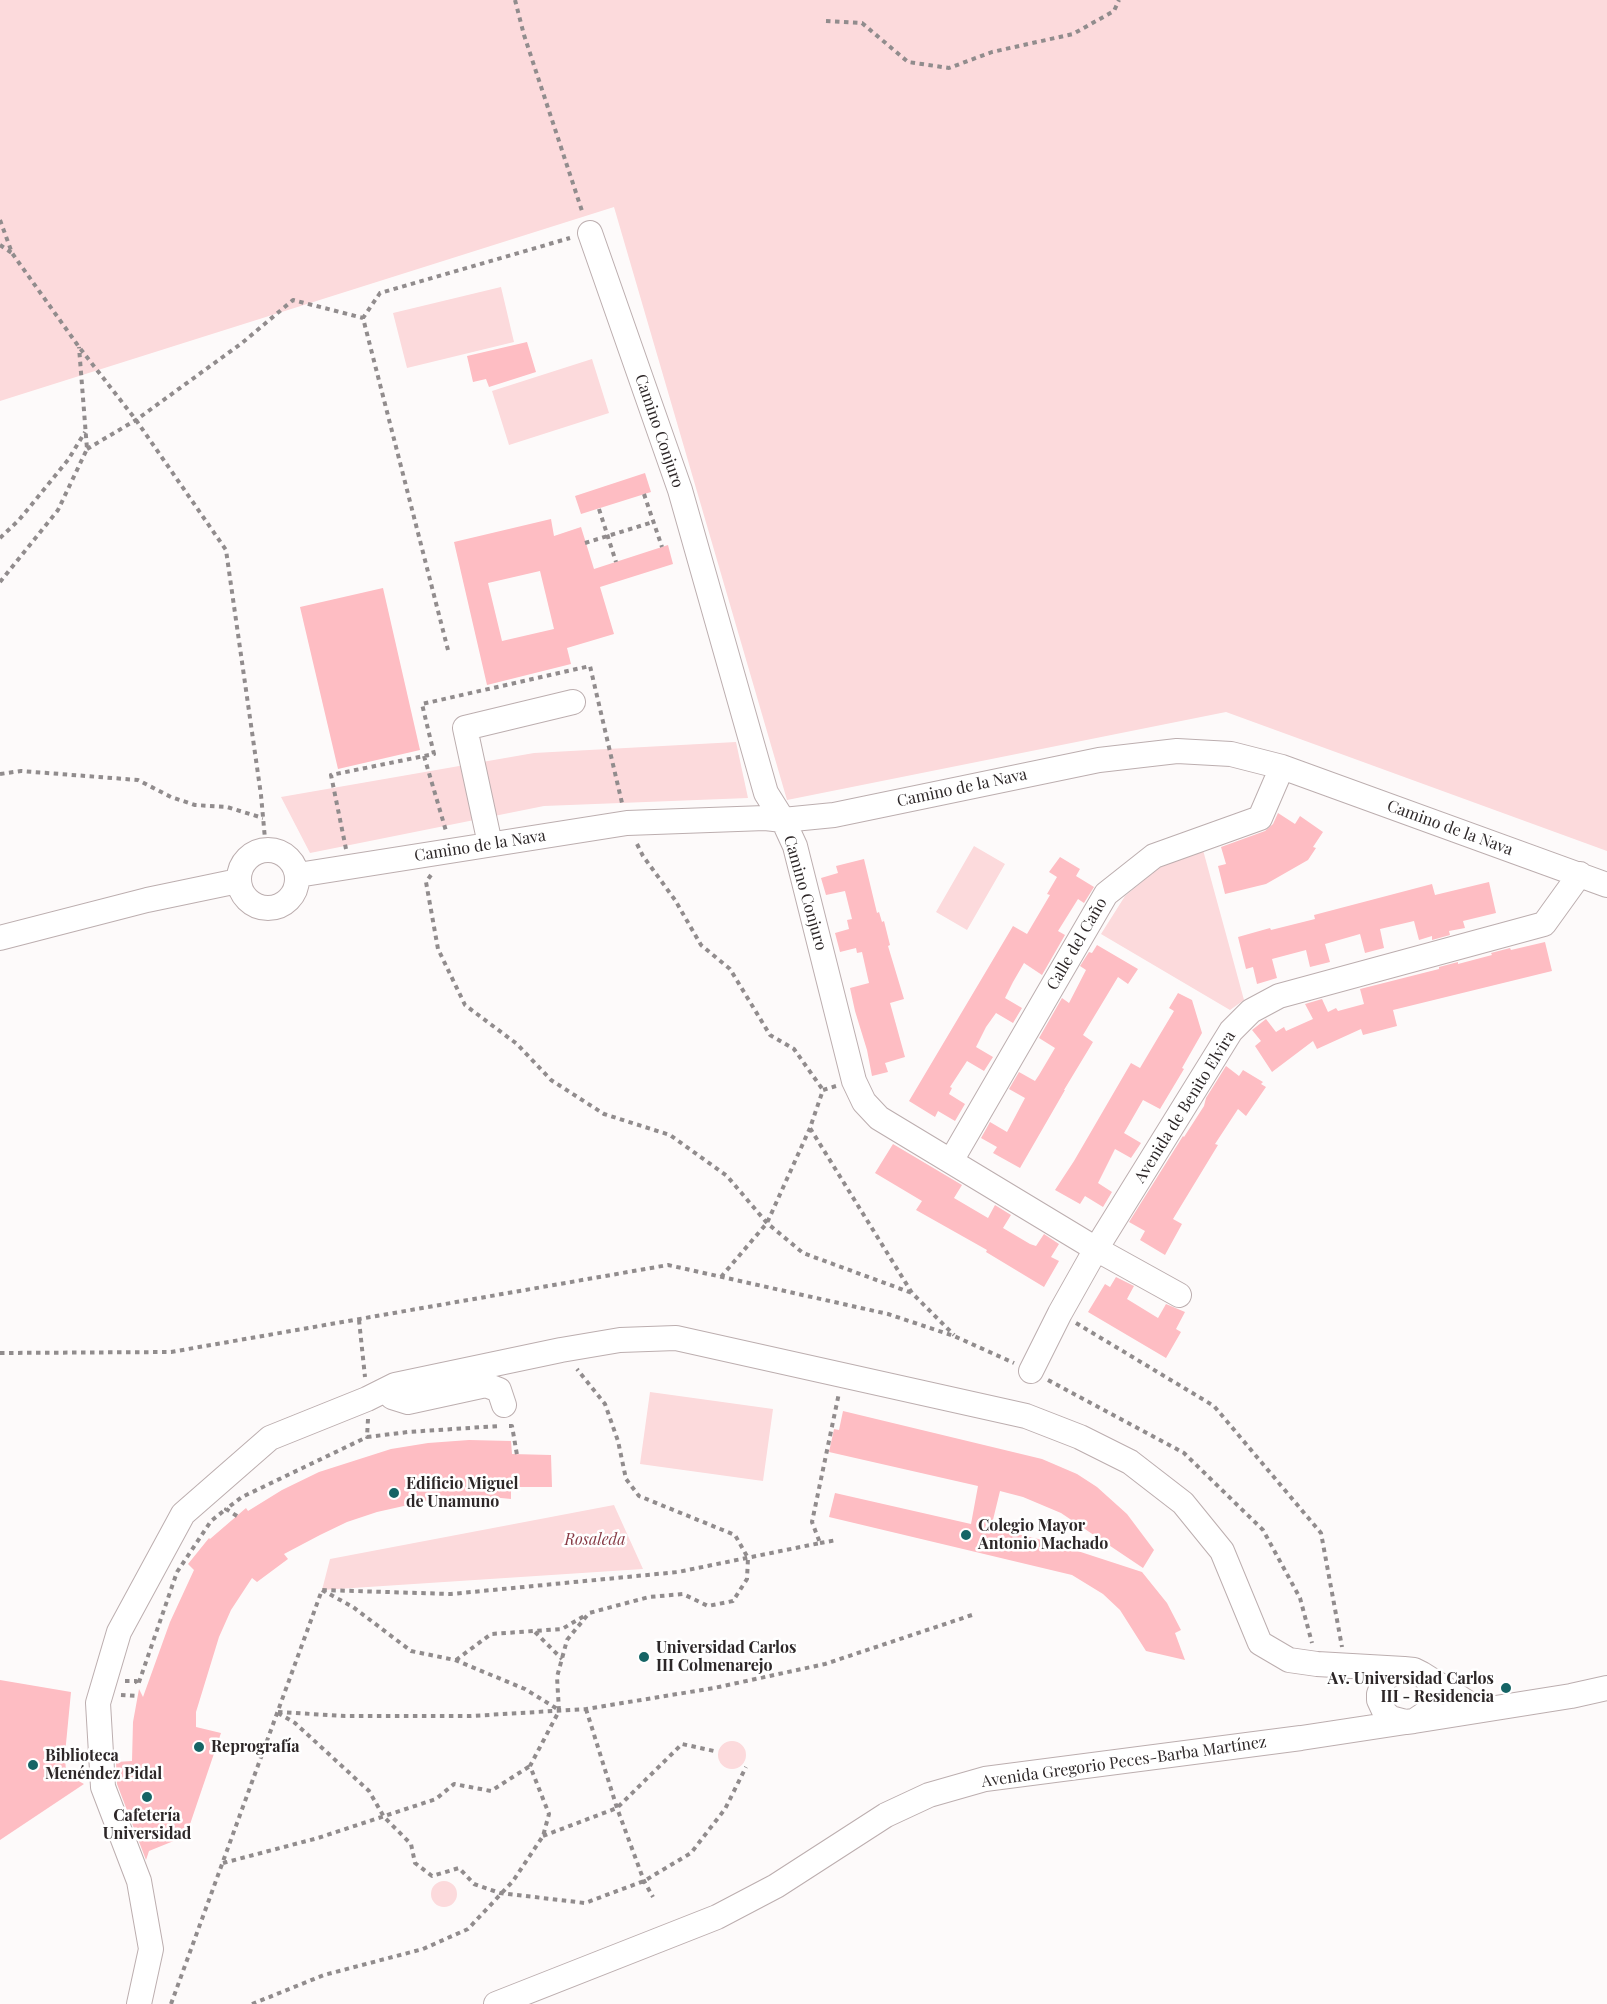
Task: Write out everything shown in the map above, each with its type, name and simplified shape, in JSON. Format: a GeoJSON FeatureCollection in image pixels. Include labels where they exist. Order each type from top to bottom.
{"type":"FeatureCollection","features":[{"type":"Feature","properties":{"kind":"street","name":"Camino Conjuro"},"geometry":{"type":"LineString","coordinates":[[590,232],[680,490],[766,793],[783,820],[795,846],[854,1081],[864,1102],[879,1118],[1096,1249],[1179,1295]]}},
{"type":"Feature","properties":{"kind":"street"},"geometry":{"type":"LineString","coordinates":[[490,844],[465,728],[573,702]]}},
{"type":"Feature","properties":{"kind":"street","name":"Camino de la Nava"},"geometry":{"type":"LineString","coordinates":[[297,875],[627,823],[765,818],[783,820],[834,815],[1099,760],[1177,751],[1231,754],[1282,767],[1607,885]]}},
{"type":"Feature","properties":{"kind":"street","name":"Calle del Caño"},"geometry":{"type":"LineString","coordinates":[[951,1161],[1106,894],[1154,856],[1260,818],[1282,767]]}},
{"type":"Feature","properties":{"kind":"street"},"geometry":{"type":"LineString","coordinates":[[266,849],[287,856],[294,865],[297,875],[297,887],[291,898],[282,906],[271,909],[259,908],[249,902],[241,892],[238,881],[240,870],[246,859],[255,852],[266,849]]}},
{"type":"Feature","properties":{"kind":"street","name":"Avenida de Benito Elvira"},"geometry":{"type":"LineString","coordinates":[[1031,1371],[1096,1249],[1231,1031],[1251,1011],[1279,996],[1544,924],[1580,874]]}},
{"type":"Feature","properties":{"kind":"street"},"geometry":{"type":"LineString","coordinates":[[0,938],[147,900],[238,881]]}},
{"type":"Feature","properties":{"kind":"street"},"geometry":{"type":"LineString","coordinates":[[139,2004],[151,1949],[140,1881],[103,1787],[98,1703],[119,1632],[183,1514],[270,1438],[394,1385],[620,1340],[676,1338],[1026,1416],[1080,1437],[1130,1462],[1183,1503],[1222,1551],[1260,1643],[1289,1660],[1413,1671],[1468,1703],[1490,1709]]}},
{"type":"Feature","properties":{"kind":"street"},"geometry":{"type":"LineString","coordinates":[[394,1385],[392,1397],[408,1402],[486,1384],[499,1390],[504,1405]]}},
{"type":"Feature","properties":{"kind":"street"},"geometry":{"type":"LineString","coordinates":[[1346,1665],[1369,1682],[1380,1700],[1391,1718],[1410,1722],[1426,1713],[1431,1706],[1432,1689],[1428,1681],[1413,1671],[1389,1674],[1384,1680],[1380,1700],[1377,1718],[1368,1728]]}},
{"type":"Feature","properties":{"kind":"street","name":"Avenida Gregorio Peces-Barba Martínez"},"geometry":{"type":"LineString","coordinates":[[496,2004],[717,1917],[776,1886],[886,1815],[929,1795],[985,1779],[1301,1738],[1571,1696],[1607,1688]]}},
{"type":"Feature","properties":{"kind":"path"},"geometry":{"type":"LineString","coordinates":[[448,650],[363,318],[380,293],[590,232],[524,35],[515,0]]}},
{"type":"Feature","properties":{"kind":"path"},"geometry":{"type":"LineString","coordinates":[[826,21],[862,23],[908,62],[949,68],[992,51],[1073,34],[1114,11],[1119,0]]}},
{"type":"Feature","properties":{"kind":"path"},"geometry":{"type":"LineString","coordinates":[[0,220],[12,253],[136,420],[226,550],[266,849]]}},
{"type":"Feature","properties":{"kind":"path"},"geometry":{"type":"LineString","coordinates":[[0,245],[12,253]]}},
{"type":"Feature","properties":{"kind":"path"},"geometry":{"type":"LineString","coordinates":[[87,449],[136,420],[242,343],[292,300],[363,318]]}},
{"type":"Feature","properties":{"kind":"path"},"geometry":{"type":"LineString","coordinates":[[0,582],[58,510],[87,449],[79,346]]}},
{"type":"Feature","properties":{"kind":"path"},"geometry":{"type":"LineString","coordinates":[[0,538],[68,460],[86,432]]}},
{"type":"Feature","properties":{"kind":"path"},"geometry":{"type":"LineString","coordinates":[[644,494],[662,547]]}},
{"type":"Feature","properties":{"kind":"path"},"geometry":{"type":"LineString","coordinates":[[599,509],[616,562]]}},
{"type":"Feature","properties":{"kind":"path"},"geometry":{"type":"LineString","coordinates":[[585,543],[654,522]]}},
{"type":"Feature","properties":{"kind":"path"},"geometry":{"type":"LineString","coordinates":[[424,756],[452,850],[426,882],[438,949],[465,1005],[517,1044],[551,1080],[604,1114],[670,1135],[727,1176],[767,1223],[803,1253],[912,1293]]}},
{"type":"Feature","properties":{"kind":"path"},"geometry":{"type":"LineString","coordinates":[[0,774],[21,771],[138,780],[171,797],[195,805],[227,807],[263,818]]}},
{"type":"Feature","properties":{"kind":"path"},"geometry":{"type":"LineString","coordinates":[[627,823],[642,856],[675,900],[701,945],[730,969],[770,1035],[794,1049],[822,1090]]}},
{"type":"Feature","properties":{"kind":"path"},"geometry":{"type":"LineString","coordinates":[[822,1090],[854,1081]]}},
{"type":"Feature","properties":{"kind":"path"},"geometry":{"type":"LineString","coordinates":[[721,1277],[767,1223],[810,1128],[822,1090]]}},
{"type":"Feature","properties":{"kind":"path"},"geometry":{"type":"LineString","coordinates":[[810,1128],[912,1293],[954,1336]]}},
{"type":"Feature","properties":{"kind":"path"},"geometry":{"type":"LineString","coordinates":[[1060,1313],[1214,1406],[1321,1533],[1346,1665]]}},
{"type":"Feature","properties":{"kind":"path"},"geometry":{"type":"LineString","coordinates":[[360,1320],[368,1398],[367,1437]]}},
{"type":"Feature","properties":{"kind":"path"},"geometry":{"type":"LineString","coordinates":[[455,1660],[491,1634],[562,1629],[589,1613],[649,1597],[683,1594],[708,1606],[734,1601],[747,1579],[748,1558],[735,1534],[639,1496],[626,1479],[618,1441],[605,1404],[561,1350]]}},
{"type":"Feature","properties":{"kind":"path"},"geometry":{"type":"LineString","coordinates":[[820,1543],[812,1522],[843,1375]]}},
{"type":"Feature","properties":{"kind":"path"},"geometry":{"type":"LineString","coordinates":[[120,1681],[136,1682],[138,1685],[177,1572],[211,1521],[242,1497],[336,1454],[367,1437],[408,1432],[513,1426],[517,1455]]}},
{"type":"Feature","properties":{"kind":"path"},"geometry":{"type":"LineString","coordinates":[[226,1509],[237,1516]]}},
{"type":"Feature","properties":{"kind":"path"},"geometry":{"type":"LineString","coordinates":[[322,1590],[451,1594],[678,1572],[837,1540]]}},
{"type":"Feature","properties":{"kind":"path"},"geometry":{"type":"LineString","coordinates":[[322,1590],[353,1607],[411,1651],[455,1660],[525,1689],[559,1710]]}},
{"type":"Feature","properties":{"kind":"path"},"geometry":{"type":"LineString","coordinates":[[171,2004],[322,1590]]}},
{"type":"Feature","properties":{"kind":"path"},"geometry":{"type":"LineString","coordinates":[[222,1863],[318,1838],[384,1817],[436,1799],[454,1784],[491,1791],[530,1766],[559,1710],[557,1677],[567,1640],[589,1613]]}},
{"type":"Feature","properties":{"kind":"path"},"geometry":{"type":"LineString","coordinates":[[278,1712],[345,1716],[471,1716],[586,1708],[714,1688],[825,1664],[975,1614]]}},
{"type":"Feature","properties":{"kind":"path"},"geometry":{"type":"LineString","coordinates":[[534,1631],[562,1659]]}},
{"type":"Feature","properties":{"kind":"path"},"geometry":{"type":"LineString","coordinates":[[114,1694],[138,1696]]}},
{"type":"Feature","properties":{"kind":"path"},"geometry":{"type":"LineString","coordinates":[[586,1708],[617,1808],[644,1881],[653,1897]]}},
{"type":"Feature","properties":{"kind":"path"},"geometry":{"type":"LineString","coordinates":[[278,1712],[295,1723],[369,1791],[384,1817],[411,1844],[414,1863],[432,1876],[459,1868],[474,1884],[500,1893],[585,1903],[644,1881],[691,1853],[724,1809],[746,1767]]}},
{"type":"Feature","properties":{"kind":"path"},"geometry":{"type":"LineString","coordinates":[[543,1836],[617,1808],[682,1744],[714,1751]]}},
{"type":"Feature","properties":{"kind":"path"},"geometry":{"type":"LineString","coordinates":[[252,2004],[324,1975],[423,1948],[468,1929],[513,1881],[543,1836],[549,1814],[530,1766]]}},
{"type":"Feature","properties":{"kind":"green space"},"geometry":{"type":"Polygon","coordinates":[[[0,0],[1607,0],[1607,851],[1226,712],[787,800],[614,207],[0,401],[0,0]]]}},
{"type":"Feature","properties":{"kind":"green space"},"geometry":{"type":"Polygon","coordinates":[[[501,287],[514,342],[407,368],[393,313],[501,287]]]}},
{"type":"Feature","properties":{"kind":"green space"},"geometry":{"type":"Polygon","coordinates":[[[592,359],[609,413],[509,445],[492,391],[592,359]]]}},
{"type":"Feature","properties":{"kind":"green space"},"geometry":{"type":"Polygon","coordinates":[[[736,742],[748,798],[544,806],[310,853],[281,797],[534,753],[736,742]]]}},
{"type":"Feature","properties":{"kind":"green space"},"geometry":{"type":"Polygon","coordinates":[[[974,846],[1005,864],[967,930],[936,912],[974,846]]]}},
{"type":"Feature","properties":{"kind":"green space"},"geometry":{"type":"Polygon","coordinates":[[[1203,850],[1244,1000],[1230,1010],[1101,934],[1125,896],[1160,867],[1203,850]]]}},
{"type":"Feature","properties":{"kind":"green space"},"geometry":{"type":"Polygon","coordinates":[[[650,1392],[773,1409],[763,1481],[640,1464],[650,1392]]]}},
{"type":"Feature","properties":{"kind":"green space","name":"Rosaleda"},"geometry":{"type":"Polygon","coordinates":[[[614,1505],[643,1569],[322,1590],[330,1559],[614,1505]]]}},
{"type":"Feature","properties":{"kind":"green space"},"geometry":{"type":"Polygon","coordinates":[[[732,1741],[742,1745],[746,1755],[742,1765],[732,1769],[722,1765],[718,1755],[722,1745],[732,1741]]]}},
{"type":"Feature","properties":{"kind":"green space"},"geometry":{"type":"Polygon","coordinates":[[[444,1881],[453,1885],[457,1894],[453,1903],[444,1907],[435,1903],[431,1894],[435,1885],[444,1881]]]}},
{"type":"Feature","properties":{"kind":"building"},"geometry":{"type":"Polygon","coordinates":[[[527,342],[536,372],[489,387],[486,379],[473,382],[467,356],[527,342]]]}},
{"type":"Feature","properties":{"kind":"building"},"geometry":{"type":"Polygon","coordinates":[[[645,473],[651,492],[581,514],[575,496],[645,473]]]}},
{"type":"Feature","properties":{"kind":"building"},"geometry":{"type":"Polygon","coordinates":[[[551,519],[554,536],[581,527],[594,569],[668,545],[673,564],[600,587],[614,634],[567,648],[571,664],[487,685],[454,542],[551,519]],[[540,571],[488,583],[502,641],[554,629],[540,571]]]}},
{"type":"Feature","properties":{"kind":"building"},"geometry":{"type":"Polygon","coordinates":[[[383,588],[420,750],[338,769],[300,607],[383,588]]]}},
{"type":"Feature","properties":{"kind":"building"},"geometry":{"type":"Polygon","coordinates":[[[1278,813],[1295,824],[1300,816],[1323,832],[1313,847],[1316,848],[1308,860],[1266,884],[1225,894],[1218,866],[1226,864],[1221,847],[1265,831],[1273,824],[1278,813]]]}},
{"type":"Feature","properties":{"kind":"building"},"geometry":{"type":"Polygon","coordinates":[[[1060,857],[1080,869],[1076,876],[1094,887],[1084,903],[1078,899],[1058,931],[1065,935],[1042,975],[1024,963],[1005,998],[1022,1008],[1013,1023],[996,1013],[976,1047],[993,1057],[984,1071],[967,1061],[950,1087],[952,1088],[949,1094],[965,1104],[955,1121],[938,1111],[935,1117],[909,1101],[1013,926],[1027,934],[1050,895],[1047,894],[1057,877],[1049,872],[1060,857]]]}},
{"type":"Feature","properties":{"kind":"building"},"geometry":{"type":"Polygon","coordinates":[[[864,859],[877,913],[879,912],[882,922],[884,921],[890,945],[888,946],[904,999],[890,1003],[905,1057],[885,1063],[888,1072],[872,1076],[850,988],[869,983],[862,952],[857,953],[856,948],[840,952],[835,933],[849,929],[847,920],[852,919],[845,891],[826,895],[821,878],[838,873],[836,866],[864,859]]]}},
{"type":"Feature","properties":{"kind":"building"},"geometry":{"type":"Polygon","coordinates":[[[1489,882],[1496,913],[1463,921],[1465,928],[1449,931],[1450,935],[1432,940],[1432,936],[1419,940],[1414,921],[1380,929],[1384,948],[1365,953],[1360,934],[1325,944],[1330,962],[1310,967],[1306,950],[1272,959],[1277,978],[1257,984],[1253,967],[1246,969],[1238,937],[1315,919],[1314,915],[1432,884],[1435,895],[1489,882]]]}},
{"type":"Feature","properties":{"kind":"building"},"geometry":{"type":"Polygon","coordinates":[[[1545,942],[1552,971],[1393,1010],[1397,1026],[1363,1035],[1361,1029],[1317,1049],[1313,1041],[1272,1072],[1255,1046],[1261,1041],[1252,1030],[1266,1019],[1276,1032],[1284,1027],[1286,1031],[1313,1019],[1305,1004],[1322,999],[1328,1012],[1336,1008],[1338,1011],[1364,1004],[1360,989],[1492,955],[1491,953],[1510,948],[1511,950],[1545,942]]]}},
{"type":"Feature","properties":{"kind":"building"},"geometry":{"type":"Polygon","coordinates":[[[1097,945],[1138,969],[1128,984],[1118,977],[1083,1035],[1093,1042],[1020,1168],[993,1153],[997,1147],[981,1138],[990,1122],[1007,1132],[1025,1098],[1009,1089],[1019,1072],[1035,1081],[1039,1075],[1055,1048],[1039,1038],[1062,998],[1069,1003],[1086,970],[1080,966],[1089,952],[1092,953],[1097,945]]]}},
{"type":"Feature","properties":{"kind":"building"},"geometry":{"type":"Polygon","coordinates":[[[1178,993],[1192,1000],[1202,1033],[1160,1109],[1143,1100],[1124,1133],[1141,1143],[1131,1158],[1115,1149],[1098,1183],[1112,1192],[1103,1207],[1085,1196],[1080,1204],[1055,1190],[1131,1063],[1140,1068],[1174,1011],[1169,1008],[1178,993]]]}},
{"type":"Feature","properties":{"kind":"building"},"geometry":{"type":"Polygon","coordinates":[[[1226,1066],[1239,1076],[1243,1070],[1263,1082],[1261,1084],[1266,1087],[1246,1116],[1238,1109],[1215,1144],[1218,1145],[1173,1219],[1182,1224],[1165,1255],[1140,1240],[1145,1231],[1129,1222],[1204,1106],[1206,1098],[1226,1066]]]}},
{"type":"Feature","properties":{"kind":"building"},"geometry":{"type":"Polygon","coordinates":[[[893,1144],[962,1185],[954,1198],[988,1218],[995,1205],[1011,1215],[1003,1228],[1036,1246],[1044,1234],[1059,1244],[1051,1257],[1059,1261],[1044,1287],[986,1252],[987,1250],[916,1210],[922,1201],[875,1173],[893,1144]]]}},
{"type":"Feature","properties":{"kind":"building"},"geometry":{"type":"Polygon","coordinates":[[[1116,1277],[1134,1286],[1127,1299],[1158,1318],[1166,1304],[1185,1312],[1176,1329],[1181,1332],[1166,1358],[1088,1312],[1105,1284],[1110,1287],[1116,1277]]]}},
{"type":"Feature","properties":{"kind":"building","name":"Colegio Mayor Antonio Machado"},"geometry":{"type":"Polygon","coordinates":[[[843,1411],[1042,1459],[1077,1474],[1097,1487],[1127,1514],[1154,1550],[1143,1568],[1061,1513],[1023,1497],[1000,1491],[991,1528],[1047,1541],[1142,1572],[1167,1603],[1181,1630],[1175,1633],[1185,1660],[1146,1651],[1120,1610],[1103,1594],[1072,1575],[829,1517],[835,1493],[971,1524],[978,1486],[829,1452],[834,1429],[839,1430],[843,1411]]]}},
{"type":"Feature","properties":{"kind":"building"},"geometry":{"type":"Polygon","coordinates":[[[469,1440],[511,1441],[512,1454],[551,1455],[552,1487],[511,1487],[511,1499],[491,1497],[426,1501],[377,1512],[347,1522],[284,1554],[288,1559],[257,1582],[252,1578],[231,1610],[219,1637],[196,1712],[196,1727],[221,1733],[186,1836],[149,1851],[146,1860],[117,1784],[116,1762],[132,1761],[133,1722],[139,1689],[143,1697],[170,1622],[194,1570],[188,1564],[209,1538],[246,1508],[248,1511],[282,1490],[319,1472],[391,1449],[469,1440]]]}},
{"type":"Feature","properties":{"kind":"building","name":"Biblioteca Menéndez Pidal"},"geometry":{"type":"Polygon","coordinates":[[[0,1680],[71,1692],[65,1754],[66,1774],[84,1784],[0,1840],[0,1680]]]}},
{"type":"Feature","properties":{"kind":"place","name":"Edificio Miguel de Unamuno"},"geometry":{"type":"Point","coordinates":[394,1493]}},
{"type":"Feature","properties":{"kind":"place","name":"Colegio Mayor Antonio Machado"},"geometry":{"type":"Point","coordinates":[966,1535]}},
{"type":"Feature","properties":{"kind":"place","name":"Universidad Carlos III Colmenarejo"},"geometry":{"type":"Point","coordinates":[644,1657]}},
{"type":"Feature","properties":{"kind":"place","name":"Av. Universidad Carlos III - Residencia"},"geometry":{"type":"Point","coordinates":[1506,1688]}},
{"type":"Feature","properties":{"kind":"place","name":"Reprografía"},"geometry":{"type":"Point","coordinates":[199,1747]}},
{"type":"Feature","properties":{"kind":"place","name":"Biblioteca Menéndez Pidal"},"geometry":{"type":"Point","coordinates":[33,1765]}},
{"type":"Feature","properties":{"kind":"place","name":"Cafetería Universidad"},"geometry":{"type":"Point","coordinates":[147,1797]}}]}
